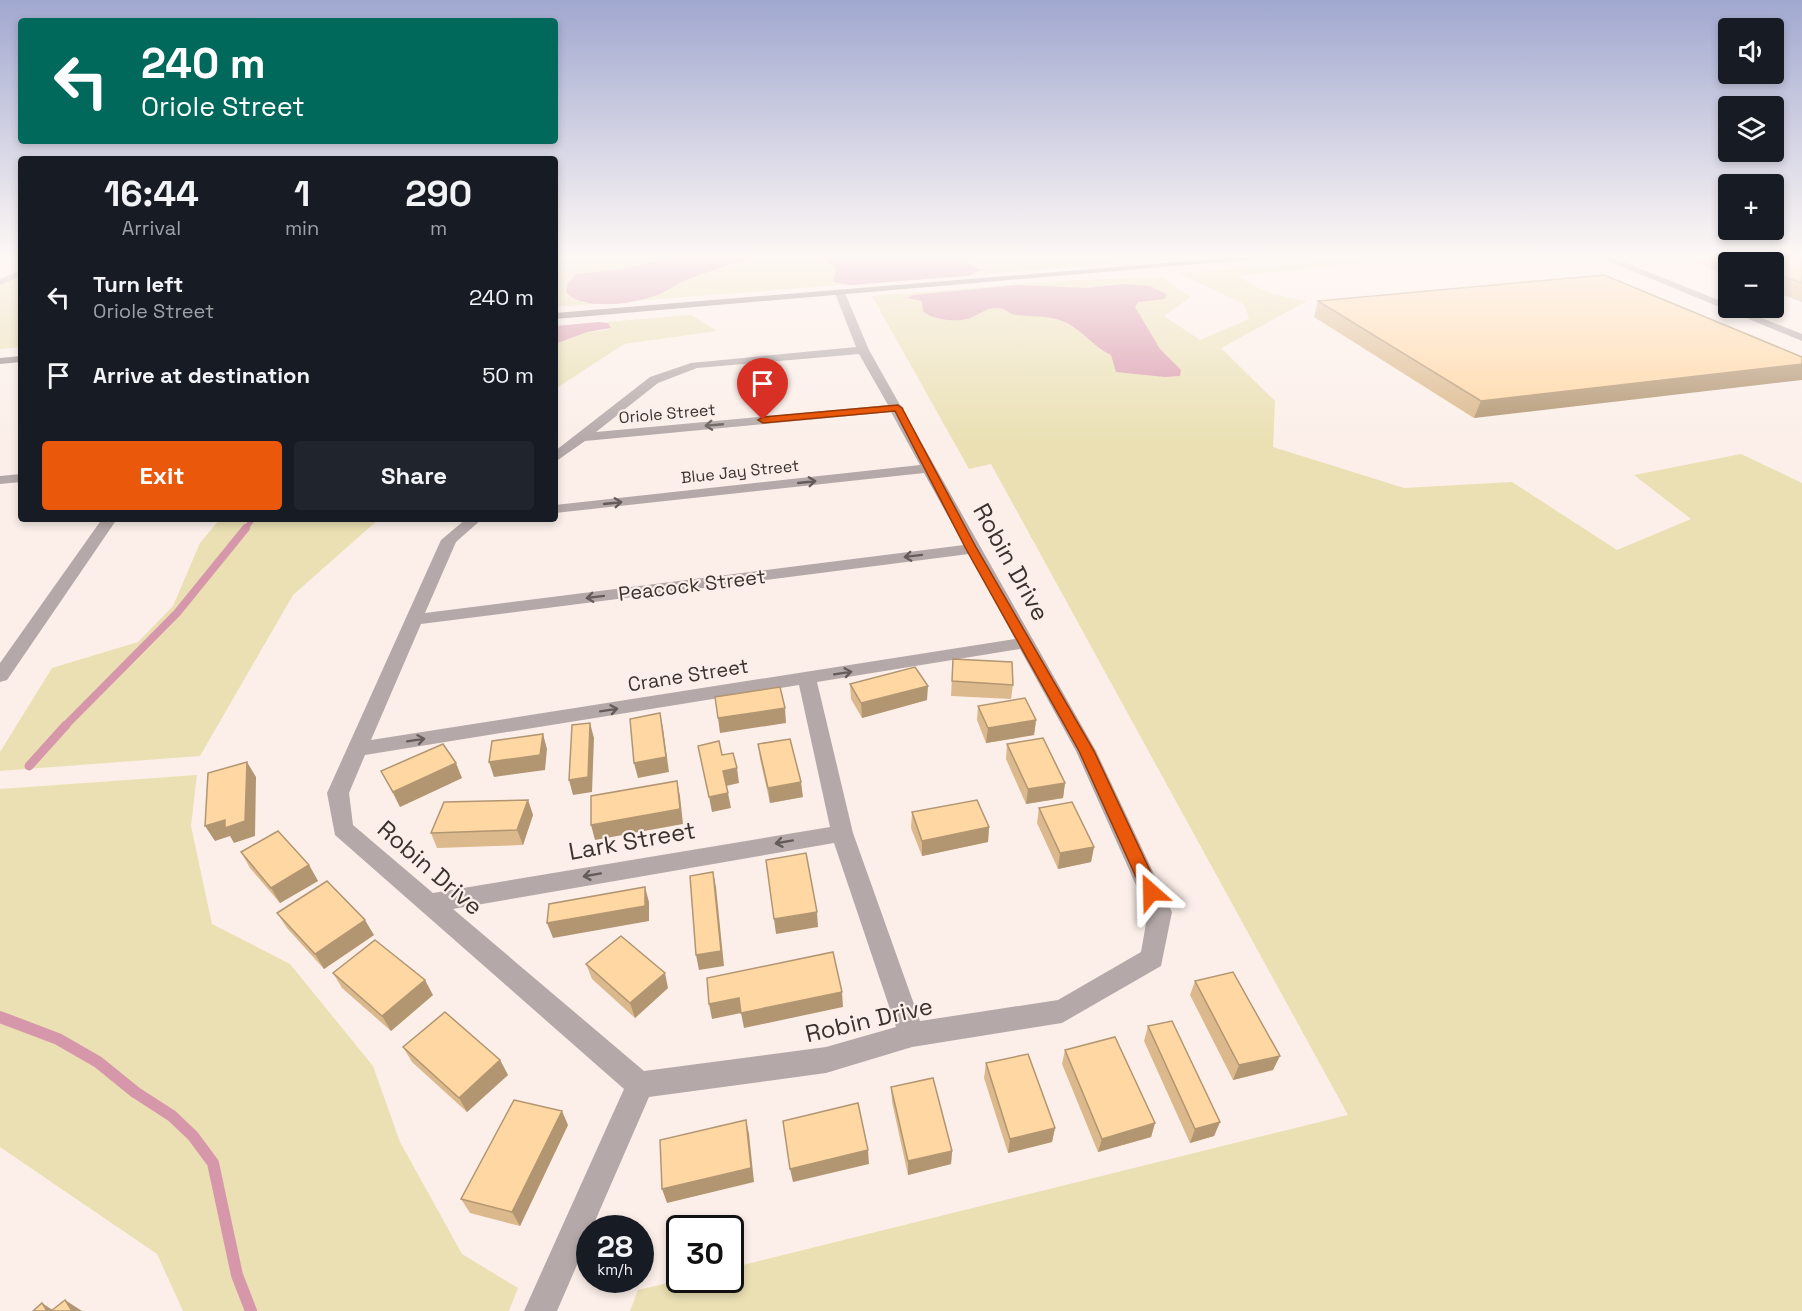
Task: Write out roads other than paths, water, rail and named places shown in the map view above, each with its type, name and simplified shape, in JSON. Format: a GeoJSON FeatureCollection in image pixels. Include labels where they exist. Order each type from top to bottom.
{"type":"FeatureCollection","features":[{"type":"Feature","properties":{"kind":"main road"},"geometry":{"type":"LineString","coordinates":[[0,361],[18,359]]}},
{"type":"Feature","properties":{"kind":"street","name":"Robin Drive"},"geometry":{"type":"LineString","coordinates":[[472,522],[449,540],[338,793],[344,830],[640,1085],[826,1060],[912,1035],[1062,1011],[1152,958],[1161,912],[1086,751],[972,549],[898,408],[863,350],[851,319]]}},
{"type":"Feature","properties":{"kind":"street"},"geometry":{"type":"LineString","coordinates":[[1756,319],[1802,338]]}},
{"type":"Feature","properties":{"kind":"street"},"geometry":{"type":"LineString","coordinates":[[558,456],[654,380],[695,365],[863,350]]}},
{"type":"Feature","properties":{"kind":"street","name":"Oriole Street"},"geometry":{"type":"LineString","coordinates":[[583,437],[898,408]]}},
{"type":"Feature","properties":{"kind":"street","name":"Blue Jay Street"},"geometry":{"type":"LineString","coordinates":[[558,509],[930,468]]}},
{"type":"Feature","properties":{"kind":"street"},"geometry":{"type":"LineString","coordinates":[[0,480],[18,478]]}},
{"type":"Feature","properties":{"kind":"street"},"geometry":{"type":"LineString","coordinates":[[0,676],[108,522]]}},
{"type":"Feature","properties":{"kind":"street","name":"Peacock Street"},"geometry":{"type":"LineString","coordinates":[[413,620],[972,549]]}},
{"type":"Feature","properties":{"kind":"street","name":"Crane Street"},"geometry":{"type":"LineString","coordinates":[[358,749],[1025,644]]}},
{"type":"Feature","properties":{"kind":"street"},"geometry":{"type":"LineString","coordinates":[[807,679],[842,832],[912,1035]]}},
{"type":"Feature","properties":{"kind":"street","name":"Lark Street"},"geometry":{"type":"LineString","coordinates":[[431,903],[842,832]]}},
{"type":"Feature","properties":{"kind":"street"},"geometry":{"type":"LineString","coordinates":[[540,1311],[640,1085]]}},
{"type":"Feature","properties":{"kind":"waterway"},"geometry":{"type":"LineString","coordinates":[[245,529],[251,522]]}},
{"type":"Feature","properties":{"kind":"waterway"},"geometry":{"type":"LineString","coordinates":[[64,727],[177,613],[246,528]]}},
{"type":"Feature","properties":{"kind":"waterway"},"geometry":{"type":"LineString","coordinates":[[29,766],[66,725]]}},
{"type":"Feature","properties":{"kind":"waterway"},"geometry":{"type":"LineString","coordinates":[[0,1017],[58,1039],[98,1062],[135,1092],[172,1116],[193,1136],[213,1163],[237,1275],[251,1311]]}}]}
